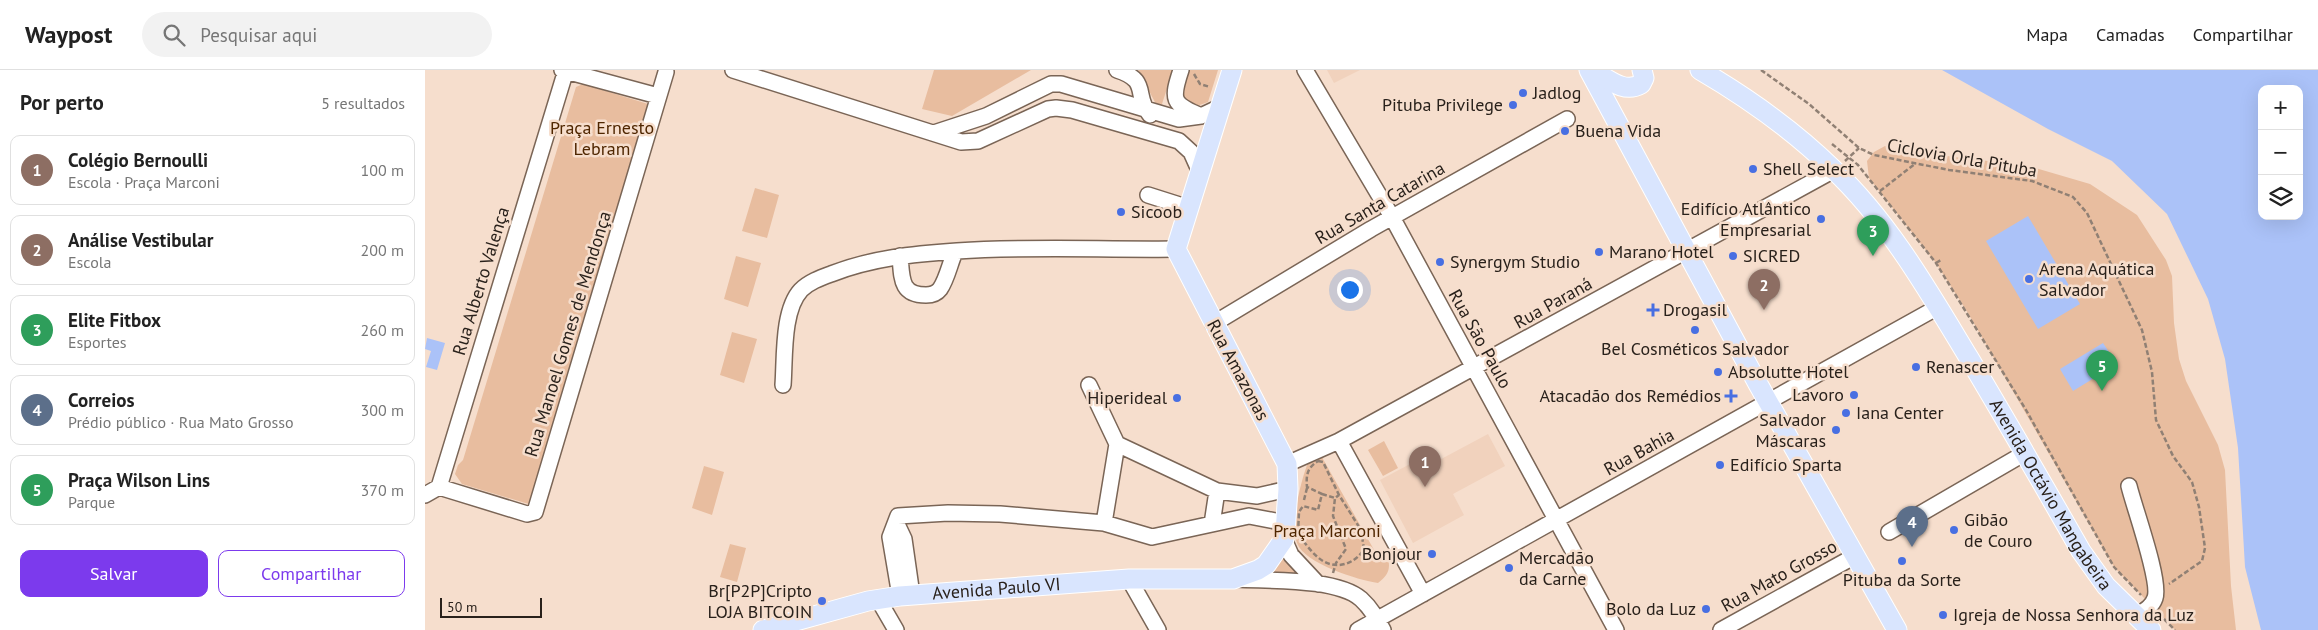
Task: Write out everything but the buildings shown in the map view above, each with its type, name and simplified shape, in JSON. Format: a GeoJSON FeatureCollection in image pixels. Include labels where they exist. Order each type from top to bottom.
{"type":"FeatureCollection","features":[{"type":"Feature","properties":{"kind":"main road"},"geometry":{"type":"LineString","coordinates":[[1176,250],[1232,70]]}},
{"type":"Feature","properties":{"kind":"main road"},"geometry":{"type":"LineString","coordinates":[[1591,70],[1623,87],[1629,88],[1641,84],[1643,78],[1642,70]]}},
{"type":"Feature","properties":{"kind":"main road"},"geometry":{"type":"LineString","coordinates":[[1591,70],[1686,252],[1897,630]]}},
{"type":"Feature","properties":{"kind":"main road","name":"Avenida Octávio Mangabeira"},"geometry":{"type":"LineString","coordinates":[[1700,70],[1754,104],[1807,145],[1834,170],[1887,230],[1938,306],[2081,551],[2106,586],[2151,630]]}},
{"type":"Feature","properties":{"kind":"main road","name":"Rua Amazonas"},"geometry":{"type":"LineString","coordinates":[[1176,250],[1287,464],[1288,489],[1285,531]]}},
{"type":"Feature","properties":{"kind":"main road","name":"Avenida Paulo VI"},"geometry":{"type":"LineString","coordinates":[[763,630],[878,599],[1129,579],[1233,579],[1266,565],[1285,531]]}},
{"type":"Feature","properties":{"kind":"street"},"geometry":{"type":"LineString","coordinates":[[565,70],[658,96]]}},
{"type":"Feature","properties":{"kind":"street","name":"Rua Alberto Valença"},"geometry":{"type":"LineString","coordinates":[[439,487],[565,70]]}},
{"type":"Feature","properties":{"kind":"street"},"geometry":{"type":"LineString","coordinates":[[733,70],[961,142],[978,141],[1049,109],[1072,110],[1179,141],[1191,152],[1200,172]]}},
{"type":"Feature","properties":{"kind":"street"},"geometry":{"type":"LineString","coordinates":[[1117,70],[1130,74],[1136,80],[1146,110],[1169,138]]}},
{"type":"Feature","properties":{"kind":"street"},"geometry":{"type":"LineString","coordinates":[[1181,70],[1174,91],[1176,100],[1181,108],[1201,116]]}},
{"type":"Feature","properties":{"kind":"street","name":"Rua São Paulo"},"geometry":{"type":"LineString","coordinates":[[1305,70],[1392,217],[1616,630]]}},
{"type":"Feature","properties":{"kind":"street","name":"Rua Manoel Gomes de Mendonça"},"geometry":{"type":"LineString","coordinates":[[439,487],[527,514],[535,512],[665,71]]}},
{"type":"Feature","properties":{"kind":"street"},"geometry":{"type":"LineString","coordinates":[[934,133],[986,116],[1043,86],[1051,84],[1061,84],[1179,119],[1201,116],[1220,107]]}},
{"type":"Feature","properties":{"kind":"street"},"geometry":{"type":"LineString","coordinates":[[1043,86],[1049,109]]}},
{"type":"Feature","properties":{"kind":"street","name":"Rua Santa Catarina"},"geometry":{"type":"LineString","coordinates":[[1213,324],[1392,217],[1567,119]]}},
{"type":"Feature","properties":{"kind":"street","name":"Rua Paraná"},"geometry":{"type":"LineString","coordinates":[[1287,464],[1339,441],[1834,170]]}},
{"type":"Feature","properties":{"kind":"street"},"geometry":{"type":"LineString","coordinates":[[1147,195],[1189,208]]}},
{"type":"Feature","properties":{"kind":"street"},"geometry":{"type":"LineString","coordinates":[[783,385],[789,310],[802,290],[814,281],[843,270],[877,260],[901,256],[1007,248],[1176,250]]}},
{"type":"Feature","properties":{"kind":"street"},"geometry":{"type":"LineString","coordinates":[[901,256],[902,276],[908,291],[914,295],[930,295],[936,293],[941,288],[955,252]]}},
{"type":"Feature","properties":{"kind":"street","name":"Rua Bahia"},"geometry":{"type":"LineString","coordinates":[[1358,630],[1381,625],[1423,594],[1769,403],[1938,306]]}},
{"type":"Feature","properties":{"kind":"street"},"geometry":{"type":"LineString","coordinates":[[1089,385],[1117,444],[1105,523]]}},
{"type":"Feature","properties":{"kind":"street"},"geometry":{"type":"LineString","coordinates":[[1339,441],[1423,594]]}},
{"type":"Feature","properties":{"kind":"street"},"geometry":{"type":"LineString","coordinates":[[1117,444],[1217,491],[1257,496],[1288,489]]}},
{"type":"Feature","properties":{"kind":"street"},"geometry":{"type":"LineString","coordinates":[[1889,532],[2025,453]]}},
{"type":"Feature","properties":{"kind":"street"},"geometry":{"type":"LineString","coordinates":[[2129,486],[2153,574],[2156,594],[2151,606],[2136,616]]}},
{"type":"Feature","properties":{"kind":"street"},"geometry":{"type":"LineString","coordinates":[[425,495],[439,487]]}},
{"type":"Feature","properties":{"kind":"street"},"geometry":{"type":"LineString","coordinates":[[1212,524],[1217,491]]}},
{"type":"Feature","properties":{"kind":"street"},"geometry":{"type":"LineString","coordinates":[[1255,516],[1257,496]]}},
{"type":"Feature","properties":{"kind":"street"},"geometry":{"type":"LineString","coordinates":[[906,596],[905,539],[896,522],[896,517],[901,515],[948,513],[1000,514],[1105,523],[1152,537],[1234,518],[1255,516],[1285,531],[1291,555],[1324,585],[1351,593],[1360,598],[1381,625]]}},
{"type":"Feature","properties":{"kind":"street","name":"Rua Mato Grosso"},"geometry":{"type":"LineString","coordinates":[[1721,630],[1855,556]]}},
{"type":"Feature","properties":{"kind":"street"},"geometry":{"type":"LineString","coordinates":[[1129,579],[1158,630]]}},
{"type":"Feature","properties":{"kind":"street","name":"Avenida Paulo VI"},"geometry":{"type":"LineString","coordinates":[[1233,579],[1324,585]]}},
{"type":"Feature","properties":{"kind":"street"},"geometry":{"type":"LineString","coordinates":[[878,599],[896,630]]}},
{"type":"Feature","properties":{"kind":"path"},"geometry":{"type":"LineString","coordinates":[[1191,70],[1200,84],[1214,89]]}},
{"type":"Feature","properties":{"kind":"path","name":"Ciclovia Orla Pituba"},"geometry":{"type":"LineString","coordinates":[[1761,70],[1809,104],[1859,148],[1874,155],[1985,176],[2031,181],[2073,197],[2087,213],[2142,330],[2152,372],[2156,420],[2173,456],[2192,482],[2199,508],[2205,548],[2202,561],[2156,594]]}},
{"type":"Feature","properties":{"kind":"path"},"geometry":{"type":"LineString","coordinates":[[1880,191],[1916,163]]}},
{"type":"Feature","properties":{"kind":"path"},"geometry":{"type":"LineString","coordinates":[[1936,263],[1941,260]]}},
{"type":"Feature","properties":{"kind":"path"},"geometry":{"type":"LineString","coordinates":[[1322,494],[1318,510],[1303,506],[1299,512],[1298,534],[1322,561],[1335,564],[1349,564],[1358,559],[1364,549],[1365,544],[1361,530],[1339,495],[1323,462],[1318,462],[1310,467],[1306,476],[1307,487],[1335,498]]}},
{"type":"Feature","properties":{"kind":"path"},"geometry":{"type":"LineString","coordinates":[[1324,585],[1335,564],[1346,550],[1333,516],[1335,498],[1339,495]]}},
{"type":"Feature","properties":{"kind":"shaded area"},"geometry":{"type":"Polygon","coordinates":[[[1327,70],[1360,70],[1334,83],[1327,70]]]}},
{"type":"Feature","properties":{"kind":"shaded area"},"geometry":{"type":"Polygon","coordinates":[[[1488,434],[1505,466],[1453,494],[1464,515],[1413,543],[1380,480],[1425,456],[1430,465],[1488,434]]]}},
{"type":"Feature","properties":{"kind":"green space"},"geometry":{"type":"Polygon","coordinates":[[[934,70],[1031,70],[952,116],[922,109],[934,70]]]}},
{"type":"Feature","properties":{"kind":"green space"},"geometry":{"type":"Polygon","coordinates":[[[1138,70],[1173,70],[1162,104],[1157,106],[1138,70]]]}},
{"type":"Feature","properties":{"kind":"green space"},"geometry":{"type":"Polygon","coordinates":[[[1187,70],[1218,70],[1208,102],[1197,106],[1184,99],[1181,89],[1187,70]]]}},
{"type":"Feature","properties":{"kind":"green space","name":"Praça Ernesto Lebram"},"geometry":{"type":"Polygon","coordinates":[[[583,84],[648,104],[651,107],[532,505],[462,484],[455,474],[458,465],[463,460],[576,87],[583,84]]]}},
{"type":"Feature","properties":{"kind":"green space"},"geometry":{"type":"Polygon","coordinates":[[[1885,146],[1897,150],[2029,166],[2090,184],[2137,215],[2166,260],[2172,276],[2174,323],[2179,359],[2186,381],[2218,445],[2225,470],[2231,586],[2236,630],[2175,630],[2114,567],[1968,313],[1936,263],[1869,178],[1867,161],[1874,152],[1885,146]]]}},
{"type":"Feature","properties":{"kind":"green space"},"geometry":{"type":"Polygon","coordinates":[[[755,188],[779,195],[767,238],[742,231],[755,188]]]}},
{"type":"Feature","properties":{"kind":"green space"},"geometry":{"type":"Polygon","coordinates":[[[736,256],[761,263],[748,307],[724,299],[736,256]]]}},
{"type":"Feature","properties":{"kind":"green space"},"geometry":{"type":"Polygon","coordinates":[[[732,332],[757,339],[744,383],[720,375],[732,332]]]}},
{"type":"Feature","properties":{"kind":"green space"},"geometry":{"type":"Polygon","coordinates":[[[1384,441],[1398,468],[1383,476],[1368,450],[1384,441]]]}},
{"type":"Feature","properties":{"kind":"green space","name":"Praça Marconi"},"geometry":{"type":"Polygon","coordinates":[[[1324,453],[1323,459],[1378,557],[1388,558],[1389,566],[1387,572],[1378,583],[1333,570],[1310,558],[1297,543],[1295,525],[1297,502],[1303,478],[1309,460],[1324,453]]]}},
{"type":"Feature","properties":{"kind":"green space"},"geometry":{"type":"Polygon","coordinates":[[[704,466],[724,472],[712,515],[692,508],[704,466]]]}},
{"type":"Feature","properties":{"kind":"green space"},"geometry":{"type":"Polygon","coordinates":[[[730,544],[746,548],[737,582],[720,577],[730,544]]]}},
{"type":"Feature","properties":{"kind":"green space"},"geometry":{"type":"Polygon","coordinates":[[[1284,555],[1307,579],[1260,575],[1284,555]]]}},
{"type":"Feature","properties":{"kind":"water"},"geometry":{"type":"Polygon","coordinates":[[[1942,70],[2318,70],[2318,630],[2261,630],[2245,567],[2238,448],[2225,359],[2208,299],[2167,214],[2112,161],[2048,129],[1942,70]]]}},
{"type":"Feature","properties":{"kind":"water"},"geometry":{"type":"Polygon","coordinates":[[[2028,216],[2080,304],[2038,329],[1986,241],[2028,216]]]}},
{"type":"Feature","properties":{"kind":"water"},"geometry":{"type":"Polygon","coordinates":[[[427,338],[445,343],[437,370],[426,367],[431,351],[425,349],[427,338]]]}},
{"type":"Feature","properties":{"kind":"water"},"geometry":{"type":"Polygon","coordinates":[[[2103,343],[2117,364],[2073,391],[2060,369],[2103,343]]]}},
{"type":"Feature","properties":{"kind":"place","name":"Jadlog"},"geometry":{"type":"Point","coordinates":[1523,93]}},
{"type":"Feature","properties":{"kind":"place","name":"Pituba Privilege"},"geometry":{"type":"Point","coordinates":[1513,105]}},
{"type":"Feature","properties":{"kind":"place","name":"Buena Vida"},"geometry":{"type":"Point","coordinates":[1565,131]}},
{"type":"Feature","properties":{"kind":"place","name":"Shell Select"},"geometry":{"type":"Point","coordinates":[1753,169]}},
{"type":"Feature","properties":{"kind":"place","name":"Sicoob"},"geometry":{"type":"Point","coordinates":[1121,212]}},
{"type":"Feature","properties":{"kind":"place","name":"Edifício Atlântico Empresarial"},"geometry":{"type":"Point","coordinates":[1821,219]}},
{"type":"Feature","properties":{"kind":"place","name":"Marano Hotel"},"geometry":{"type":"Point","coordinates":[1599,252]}},
{"type":"Feature","properties":{"kind":"place","name":"SICRED"},"geometry":{"type":"Point","coordinates":[1733,256]}},
{"type":"Feature","properties":{"kind":"place","name":"Elite Fitbox"},"geometry":{"type":"Point","coordinates":[1873,256]}},
{"type":"Feature","properties":{"kind":"place","name":"Synergym Studio"},"geometry":{"type":"Point","coordinates":[1440,262]}},
{"type":"Feature","properties":{"kind":"place","name":"Arena Aquática Salvador"},"geometry":{"type":"Point","coordinates":[2029,279]}},
{"type":"Feature","properties":{"kind":"place","name":"Drogasil"},"geometry":{"type":"Point","coordinates":[1653,310]}},
{"type":"Feature","properties":{"kind":"place","name":"Análise Vestibular"},"geometry":{"type":"Point","coordinates":[1764,310]}},
{"type":"Feature","properties":{"kind":"place","name":"Bel Cosméticos Salvador"},"geometry":{"type":"Point","coordinates":[1695,330]}},
{"type":"Feature","properties":{"kind":"place","name":"Renascer"},"geometry":{"type":"Point","coordinates":[1916,367]}},
{"type":"Feature","properties":{"kind":"place","name":"Absolutte Hotel"},"geometry":{"type":"Point","coordinates":[1718,372]}},
{"type":"Feature","properties":{"kind":"place","name":"Praça Wilson Lins"},"geometry":{"type":"Point","coordinates":[2102,391]}},
{"type":"Feature","properties":{"kind":"place","name":"Lavoro"},"geometry":{"type":"Point","coordinates":[1854,395]}},
{"type":"Feature","properties":{"kind":"place","name":"Atacadão dos Remédios"},"geometry":{"type":"Point","coordinates":[1731,396]}},
{"type":"Feature","properties":{"kind":"place","name":"Hiperideal"},"geometry":{"type":"Point","coordinates":[1177,398]}},
{"type":"Feature","properties":{"kind":"place","name":"Iana Center"},"geometry":{"type":"Point","coordinates":[1846,413]}},
{"type":"Feature","properties":{"kind":"place","name":"Salvador Máscaras"},"geometry":{"type":"Point","coordinates":[1836,430]}},
{"type":"Feature","properties":{"kind":"place","name":"Edifício Sparta"},"geometry":{"type":"Point","coordinates":[1720,465]}},
{"type":"Feature","properties":{"kind":"place","name":"Colégio Bernoulli"},"geometry":{"type":"Point","coordinates":[1425,487]}},
{"type":"Feature","properties":{"kind":"place","name":"Gibão de Couro"},"geometry":{"type":"Point","coordinates":[1954,530]}},
{"type":"Feature","properties":{"kind":"place","name":"Correios"},"geometry":{"type":"Point","coordinates":[1912,547]}},
{"type":"Feature","properties":{"kind":"place","name":"Bonjour"},"geometry":{"type":"Point","coordinates":[1432,554]}},
{"type":"Feature","properties":{"kind":"place","name":"Pituba da Sorte"},"geometry":{"type":"Point","coordinates":[1902,561]}},
{"type":"Feature","properties":{"kind":"place","name":"Mercadão da Carne"},"geometry":{"type":"Point","coordinates":[1509,568]}},
{"type":"Feature","properties":{"kind":"place","name":"Br[P2P]Cripto LOJA BITCOIN"},"geometry":{"type":"Point","coordinates":[822,601]}},
{"type":"Feature","properties":{"kind":"place","name":"Bolo da Luz"},"geometry":{"type":"Point","coordinates":[1706,609]}},
{"type":"Feature","properties":{"kind":"place","name":"Igreja de Nossa Senhora da Luz"},"geometry":{"type":"Point","coordinates":[1943,615]}}]}
